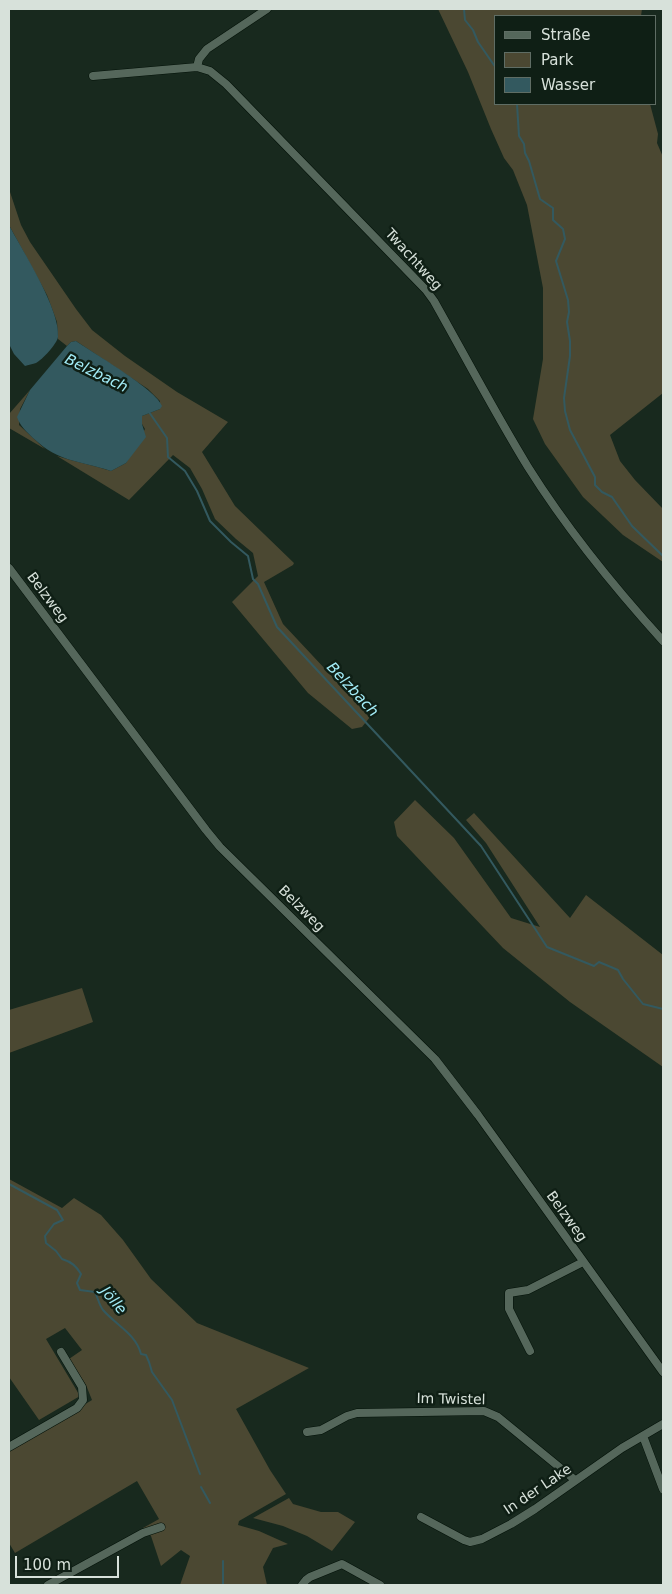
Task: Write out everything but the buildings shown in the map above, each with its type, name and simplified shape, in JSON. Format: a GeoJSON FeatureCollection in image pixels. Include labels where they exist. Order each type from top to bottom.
{"type":"FeatureCollection","features":[{"type":"Feature","properties":{"kind":"street"},"geometry":{"type":"LineString","coordinates":[[93,76],[197,67],[199,59],[207,49],[267,9]]}},
{"type":"Feature","properties":{"kind":"street","name":"Twachtweg"},"geometry":{"type":"LineString","coordinates":[[197,67],[210,71],[226,84],[426,290],[528,466],[565,522],[604,572],[663,641]]}},
{"type":"Feature","properties":{"kind":"street","name":"Belzweg"},"geometry":{"type":"LineString","coordinates":[[9,568],[210,836],[435,1060],[478,1115],[663,1372]]}},
{"type":"Feature","properties":{"kind":"street","name":"Belzweg"},"geometry":{"type":"LineString","coordinates":[[530,1351],[509,1309],[509,1293],[528,1290],[583,1262]]}},
{"type":"Feature","properties":{"kind":"street"},"geometry":{"type":"LineString","coordinates":[[9,1447],[77,1408],[83,1400],[82,1387],[61,1352]]}},
{"type":"Feature","properties":{"kind":"street","name":"Im Twistel"},"geometry":{"type":"LineString","coordinates":[[307,1432],[321,1430],[347,1416],[357,1413],[484,1411],[498,1417],[575,1480]]}},
{"type":"Feature","properties":{"kind":"street","name":"In der Lake"},"geometry":{"type":"LineString","coordinates":[[421,1516],[464,1540],[476,1541],[511,1524],[535,1509],[622,1448],[663,1424]]}},
{"type":"Feature","properties":{"kind":"street"},"geometry":{"type":"LineString","coordinates":[[643,1436],[663,1489]]}},
{"type":"Feature","properties":{"kind":"street"},"geometry":{"type":"LineString","coordinates":[[48,1585],[143,1533],[161,1526]]}},
{"type":"Feature","properties":{"kind":"street"},"geometry":{"type":"LineString","coordinates":[[302,1585],[306,1580],[342,1564],[380,1585]]}},
{"type":"Feature","properties":{"kind":"green space"},"geometry":{"type":"Polygon","coordinates":[[[438,9],[642,9],[641,15],[494,15],[494,105],[650,105],[658,134],[657,143],[663,157],[663,393],[610,435],[620,461],[635,480],[663,509],[663,562],[623,535],[583,497],[545,444],[533,419],[543,359],[543,288],[527,205],[513,170],[504,158],[491,129],[468,72],[438,9]]]}},
{"type":"Feature","properties":{"kind":"green space"},"geometry":{"type":"Polygon","coordinates":[[[10,192],[21,225],[30,242],[92,330],[125,356],[177,392],[228,422],[202,452],[235,506],[294,563],[264,582],[283,624],[370,717],[362,727],[352,729],[308,693],[232,602],[258,576],[253,553],[215,519],[202,489],[190,468],[173,455],[129,500],[57,456],[111,471],[126,463],[145,429],[142,424],[142,416],[160,409],[160,401],[148,389],[76,341],[71,342],[67,346],[58,339],[57,322],[47,295],[9,225],[10,192]]]}},
{"type":"Feature","properties":{"kind":"green space"},"geometry":{"type":"Polygon","coordinates":[[[30,390],[20,409],[19,425],[45,449],[9,428],[9,414],[30,390]]]}},
{"type":"Feature","properties":{"kind":"green space"},"geometry":{"type":"Polygon","coordinates":[[[415,800],[454,838],[511,918],[540,927],[486,843],[466,820],[474,813],[570,918],[586,895],[663,955],[663,1067],[570,1002],[503,948],[397,836],[394,822],[415,800]]]}},
{"type":"Feature","properties":{"kind":"green space"},"geometry":{"type":"Polygon","coordinates":[[[82,988],[93,1022],[9,1053],[9,1010],[82,988]]]}},
{"type":"Feature","properties":{"kind":"green space"},"geometry":{"type":"Polygon","coordinates":[[[9,1179],[62,1208],[74,1198],[101,1215],[123,1240],[151,1279],[197,1323],[309,1368],[236,1409],[270,1470],[286,1494],[239,1521],[238,1525],[259,1531],[288,1544],[273,1548],[263,1567],[267,1585],[180,1585],[190,1556],[181,1550],[161,1566],[151,1536],[143,1528],[159,1519],[137,1481],[15,1553],[9,1543],[9,1450],[92,1400],[86,1385],[69,1359],[82,1350],[65,1328],[46,1339],[80,1396],[39,1420],[9,1377],[9,1179]]]}},
{"type":"Feature","properties":{"kind":"green space"},"geometry":{"type":"Polygon","coordinates":[[[289,1498],[293,1504],[321,1512],[338,1512],[355,1522],[332,1551],[307,1536],[283,1526],[253,1518],[289,1498]]]}},
{"type":"Feature","properties":{"kind":"water"},"geometry":{"type":"Polygon","coordinates":[[[9,225],[47,296],[57,325],[58,337],[52,348],[36,363],[25,366],[14,354],[9,344],[9,225]]]}},
{"type":"Feature","properties":{"kind":"water"},"geometry":{"type":"Polygon","coordinates":[[[76,341],[124,372],[158,399],[162,406],[160,409],[142,416],[146,437],[126,463],[111,471],[70,460],[52,452],[28,433],[17,417],[30,390],[67,346],[71,342],[76,341]]]}},
{"type":"Feature","properties":{"kind":"waterway"},"geometry":{"type":"LineString","coordinates":[[464,9],[465,20],[494,65]]}},
{"type":"Feature","properties":{"kind":"waterway"},"geometry":{"type":"LineString","coordinates":[[517,105],[519,136],[524,144],[525,153],[540,199],[553,208],[553,220],[563,229],[565,239],[556,261],[568,300],[569,312],[567,322],[570,356],[564,398],[570,430],[595,477],[595,485],[602,492],[612,497],[632,526],[663,556]]}},
{"type":"Feature","properties":{"kind":"waterway","name":"Belzbach"},"geometry":{"type":"LineString","coordinates":[[149,412],[167,438],[168,457],[185,471],[197,491],[210,521],[248,556],[253,579],[258,584],[277,627],[481,846],[547,947],[594,966],[599,962],[618,970],[643,1004],[663,1009]]}},
{"type":"Feature","properties":{"kind":"waterway","name":"Jölle"},"geometry":{"type":"LineString","coordinates":[[9,1184],[57,1210],[63,1220],[54,1224],[45,1236],[46,1243],[81,1274],[77,1283],[80,1290],[95,1292],[103,1310],[130,1335],[141,1354],[146,1355],[152,1372],[172,1400],[200,1474]]}},
{"type":"Feature","properties":{"kind":"waterway","name":"Jölle"},"geometry":{"type":"LineString","coordinates":[[201,1487],[210,1503]]}},
{"type":"Feature","properties":{"kind":"waterway","name":"Jölle"},"geometry":{"type":"LineString","coordinates":[[223,1561],[223,1585]]}}]}
